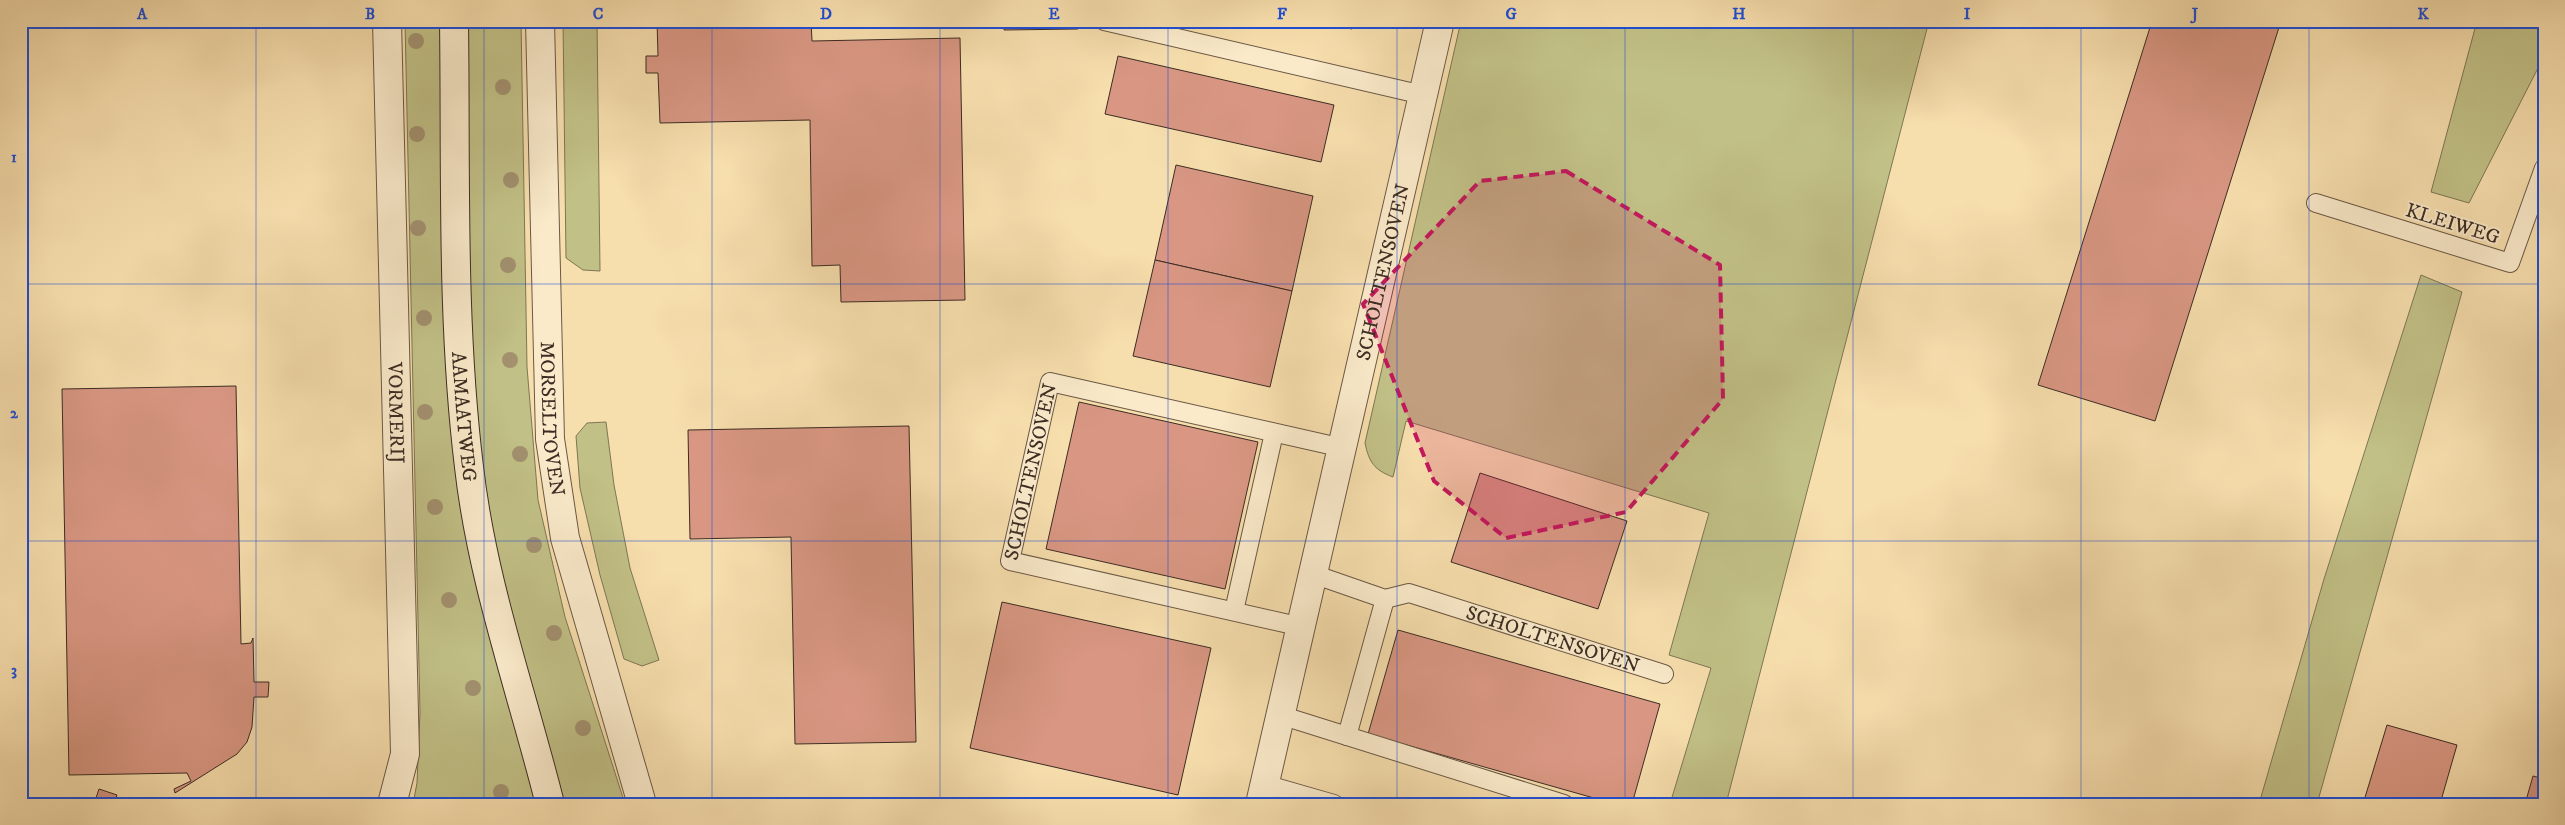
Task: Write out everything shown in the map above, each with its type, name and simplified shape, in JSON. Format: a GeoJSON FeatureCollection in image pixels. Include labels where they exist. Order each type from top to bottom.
{"type":"FeatureCollection","features":[{"type":"Feature","properties":{"kind":"street","name":"VORMERIJ"},"geometry":{"type":"LineString","coordinates":[[387,21],[405,754],[392,804]]}},
{"type":"Feature","properties":{"kind":"street","name":"AAMAATWEG"},"geometry":{"type":"LineString","coordinates":[[454,21],[459,334],[469,467],[485,566],[532,730],[550,804]]}},
{"type":"Feature","properties":{"kind":"street","name":"MORSELTOVEN"},"geometry":{"type":"LineString","coordinates":[[540,21],[550,439],[565,538],[642,804]]}},
{"type":"Feature","properties":{"kind":"street","name":"SCHOLTENSOVEN"},"geometry":{"type":"LineString","coordinates":[[1262,794],[1302,627],[1440,21]]}},
{"type":"Feature","properties":{"kind":"lane"},"geometry":{"type":"LineString","coordinates":[[1104,21],[1423,95]]}},
{"type":"Feature","properties":{"kind":"lane","name":"KLEIWEG"},"geometry":{"type":"LineString","coordinates":[[2316,203],[2510,263],[2544,168]]}},
{"type":"Feature","properties":{"kind":"lane","name":"SCHOLTENSOVEN"},"geometry":{"type":"LineString","coordinates":[[1302,627],[1010,561],[1050,382],[1343,448]]}},
{"type":"Feature","properties":{"kind":"lane"},"geometry":{"type":"LineString","coordinates":[[1234,611],[1274,433]]}},
{"type":"Feature","properties":{"kind":"lane"},"geometry":{"type":"LineString","coordinates":[[1313,574],[1385,599],[1348,736]]}},
{"type":"Feature","properties":{"kind":"lane","name":"SCHOLTENSOVEN"},"geometry":{"type":"LineString","coordinates":[[1385,599],[1409,593],[1664,674]]}},
{"type":"Feature","properties":{"kind":"lane"},"geometry":{"type":"LineString","coordinates":[[1280,715],[1564,804]]}},
{"type":"Feature","properties":{"kind":"lane","name":"SCHOLTENSOVEN"},"geometry":{"type":"LineString","coordinates":[[1262,794],[1334,804]]}},
{"type":"Feature","properties":{"kind":"highlighted area"},"geometry":{"type":"Polygon","coordinates":[[[1566,171],[1720,265],[1723,399],[1626,512],[1506,538],[1434,481],[1363,304],[1480,181],[1566,171]]]}},
{"type":"Feature","properties":{"kind":"shaded area"},"geometry":{"type":"Polygon","coordinates":[[[405,21],[521,21],[527,367],[538,500],[565,617],[625,804],[413,804],[417,783],[420,713],[405,21]]]}},
{"type":"Feature","properties":{"kind":"shaded area"},"geometry":{"type":"Polygon","coordinates":[[[563,21],[597,21],[600,271],[583,270],[566,258],[563,21]]]}},
{"type":"Feature","properties":{"kind":"shaded area"},"geometry":{"type":"Polygon","coordinates":[[[1461,21],[1929,21],[1726,804],[1670,804],[1711,668],[1669,655],[1709,513],[1406,421],[1393,477],[1377,468],[1368,455],[1365,443],[1461,21]]]}},
{"type":"Feature","properties":{"kind":"shaded area"},"geometry":{"type":"Polygon","coordinates":[[[2477,21],[2544,21],[2544,41],[2538,68],[2469,203],[2431,192],[2477,21]]]}},
{"type":"Feature","properties":{"kind":"shaded area"},"geometry":{"type":"Polygon","coordinates":[[[2421,275],[2462,292],[2317,804],[2259,804],[2324,579],[2421,275]]]}},
{"type":"Feature","properties":{"kind":"shaded area"},"geometry":{"type":"Polygon","coordinates":[[[606,422],[614,485],[630,568],[659,660],[642,666],[624,659],[600,575],[580,488],[576,436],[587,423],[606,422]]]}},
{"type":"Feature","properties":{"kind":"building"},"geometry":{"type":"Polygon","coordinates":[[[657,21],[811,21],[812,41],[960,38],[965,300],[841,302],[840,265],[812,266],[810,120],[660,123],[658,73],[646,73],[646,56],[658,56],[657,21]]]}},
{"type":"Feature","properties":{"kind":"building"},"geometry":{"type":"Polygon","coordinates":[[[1004,21],[1077,21],[1078,29],[1004,30],[1004,21]]]}},
{"type":"Feature","properties":{"kind":"building"},"geometry":{"type":"Polygon","coordinates":[[[1316,21],[1353,21],[1352,29],[1316,21]]]}},
{"type":"Feature","properties":{"kind":"building"},"geometry":{"type":"Polygon","coordinates":[[[2152,21],[2281,21],[2155,421],[2038,385],[2152,21]]]}},
{"type":"Feature","properties":{"kind":"building"},"geometry":{"type":"Polygon","coordinates":[[[1118,56],[1334,105],[1321,162],[1105,114],[1118,56]]]}},
{"type":"Feature","properties":{"kind":"building"},"geometry":{"type":"Polygon","coordinates":[[[1176,165],[1313,196],[1292,291],[1155,260],[1176,165]]]}},
{"type":"Feature","properties":{"kind":"building"},"geometry":{"type":"Polygon","coordinates":[[[1155,260],[1292,291],[1270,387],[1133,356],[1155,260]]]}},
{"type":"Feature","properties":{"kind":"building"},"geometry":{"type":"Polygon","coordinates":[[[236,386],[241,644],[251,643],[253,638],[254,682],[269,682],[268,697],[254,697],[252,727],[247,742],[237,754],[175,793],[174,789],[191,781],[187,773],[69,775],[62,389],[236,386]]]}},
{"type":"Feature","properties":{"kind":"building"},"geometry":{"type":"Polygon","coordinates":[[[1079,402],[1258,442],[1225,589],[1046,549],[1079,402]]]}},
{"type":"Feature","properties":{"kind":"building"},"geometry":{"type":"Polygon","coordinates":[[[909,426],[916,742],[795,744],[791,537],[690,539],[688,430],[909,426]]]}},
{"type":"Feature","properties":{"kind":"building"},"geometry":{"type":"Polygon","coordinates":[[[1480,473],[1627,521],[1598,609],[1451,562],[1480,473]]]}},
{"type":"Feature","properties":{"kind":"building"},"geometry":{"type":"Polygon","coordinates":[[[1002,602],[1211,648],[1178,795],[970,748],[1002,602]]]}},
{"type":"Feature","properties":{"kind":"building"},"geometry":{"type":"Polygon","coordinates":[[[1398,630],[1660,704],[1632,804],[1615,804],[1368,734],[1398,630]]]}},
{"type":"Feature","properties":{"kind":"building"},"geometry":{"type":"Polygon","coordinates":[[[2387,725],[2457,745],[2440,804],[2363,804],[2387,725]]]}},
{"type":"Feature","properties":{"kind":"building"},"geometry":{"type":"Polygon","coordinates":[[[2533,776],[2544,779],[2544,804],[2525,804],[2533,776]]]}},
{"type":"Feature","properties":{"kind":"building"},"geometry":{"type":"Polygon","coordinates":[[[99,789],[117,795],[114,804],[94,804],[99,789]]]}}]}
